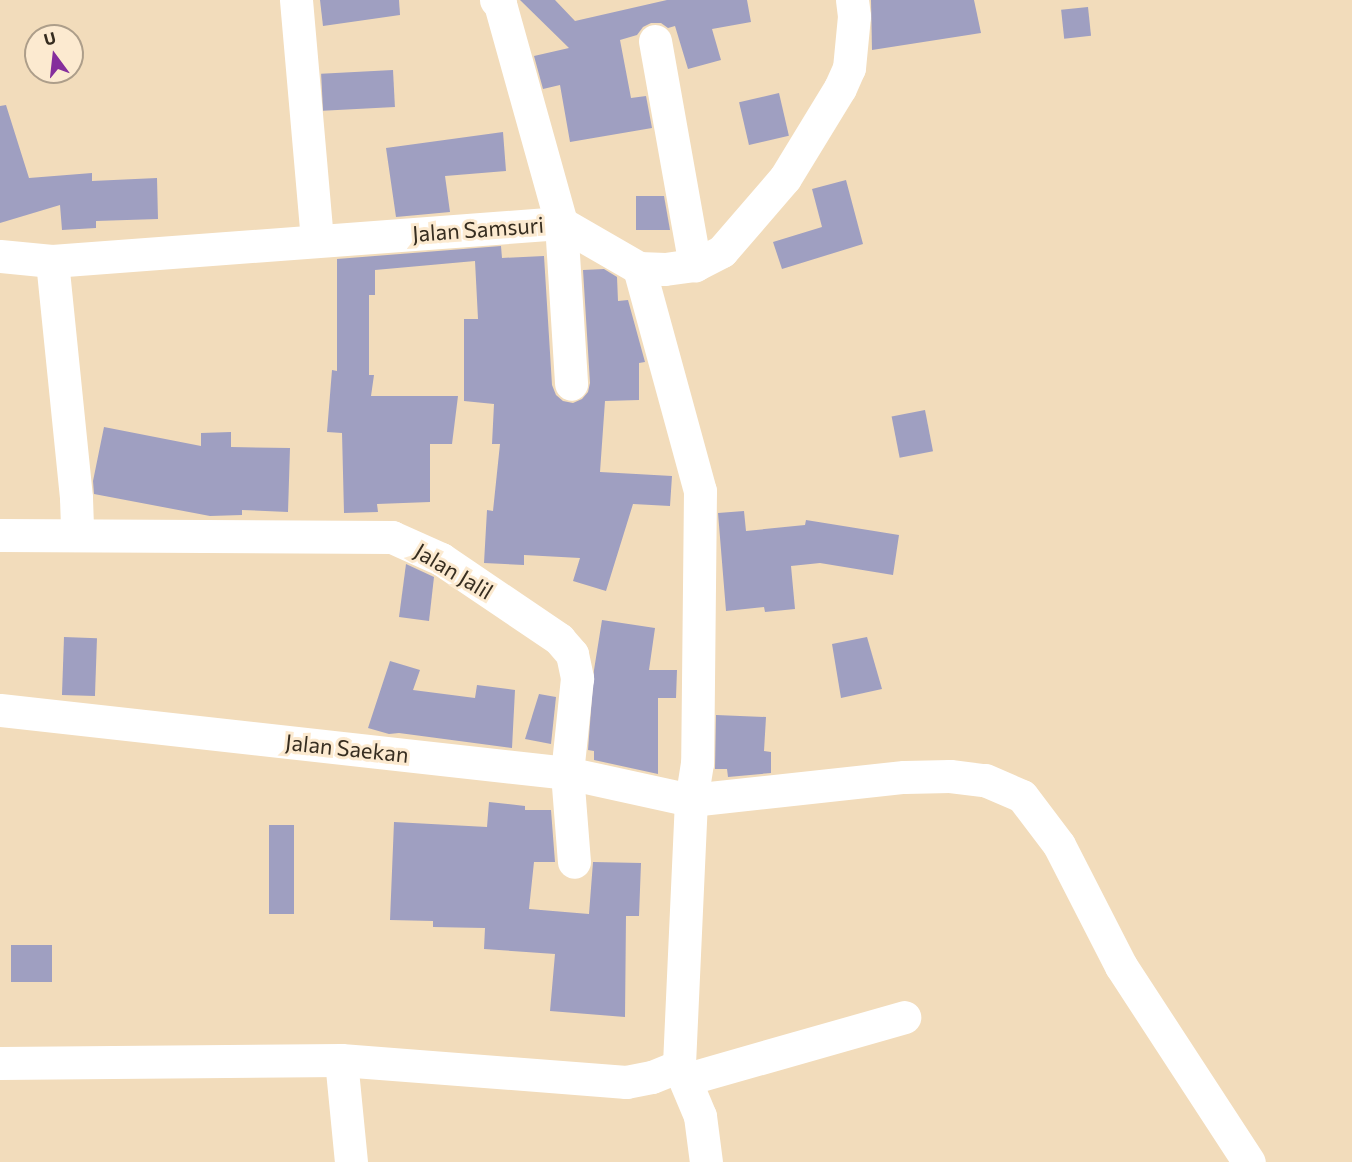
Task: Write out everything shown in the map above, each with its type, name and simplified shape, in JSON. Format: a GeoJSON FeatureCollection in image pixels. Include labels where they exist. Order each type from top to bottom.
{"type":"FeatureCollection","features":[{"type":"Feature","properties":{"kind":"street"},"geometry":{"type":"LineString","coordinates":[[296,0],[317,240]]}},
{"type":"Feature","properties":{"kind":"street"},"geometry":{"type":"LineString","coordinates":[[496,0],[500,4],[561,223],[571,384]]}},
{"type":"Feature","properties":{"kind":"street","name":"Jalan Samsuri"},"geometry":{"type":"LineString","coordinates":[[0,256],[52,261],[561,223],[639,268],[665,269],[695,265],[722,250],[785,178],[840,88],[849,68],[854,16],[852,0]]}},
{"type":"Feature","properties":{"kind":"street"},"geometry":{"type":"LineString","coordinates":[[654,41],[695,265]]}},
{"type":"Feature","properties":{"kind":"street"},"geometry":{"type":"LineString","coordinates":[[52,261],[77,535]]}},
{"type":"Feature","properties":{"kind":"street"},"geometry":{"type":"LineString","coordinates":[[639,268],[700,491],[697,763],[691,800],[683,1073],[700,1116],[706,1162]]}},
{"type":"Feature","properties":{"kind":"street","name":"Jalan Jalil"},"geometry":{"type":"LineString","coordinates":[[0,535],[392,537],[441,559],[559,639],[572,654],[577,678],[567,773],[573,862]]}},
{"type":"Feature","properties":{"kind":"street","name":"Jalan Saekan"},"geometry":{"type":"LineString","coordinates":[[0,710],[567,773],[691,800],[904,777],[950,776],[985,780],[1022,796],[1059,845],[1121,966],[1249,1162]]}},
{"type":"Feature","properties":{"kind":"street"},"geometry":{"type":"LineString","coordinates":[[0,1063],[341,1060],[626,1082],[683,1073],[904,1017]]}},
{"type":"Feature","properties":{"kind":"street"},"geometry":{"type":"LineString","coordinates":[[341,1060],[351,1162]]}},
{"type":"Feature","properties":{"kind":"building"},"geometry":{"type":"Polygon","coordinates":[[[320,0],[399,0],[400,15],[323,26],[320,0]]]}},
{"type":"Feature","properties":{"kind":"building"},"geometry":{"type":"Polygon","coordinates":[[[520,0],[555,0],[575,21],[667,0],[747,0],[751,22],[712,29],[721,60],[688,69],[675,26],[668,28],[661,23],[651,23],[643,27],[637,35],[620,40],[631,98],[646,96],[652,128],[570,142],[560,85],[543,89],[534,56],[569,48],[520,0]]]}},
{"type":"Feature","properties":{"kind":"building"},"geometry":{"type":"Polygon","coordinates":[[[871,0],[974,0],[981,33],[872,50],[871,0]]]}},
{"type":"Feature","properties":{"kind":"building"},"geometry":{"type":"Polygon","coordinates":[[[1088,7],[1091,36],[1064,39],[1061,10],[1088,7]]]}},
{"type":"Feature","properties":{"kind":"building"},"geometry":{"type":"Polygon","coordinates":[[[393,70],[395,107],[323,111],[321,74],[393,70]]]}},
{"type":"Feature","properties":{"kind":"building"},"geometry":{"type":"Polygon","coordinates":[[[779,93],[789,136],[749,145],[739,102],[779,93]]]}},
{"type":"Feature","properties":{"kind":"building"},"geometry":{"type":"Polygon","coordinates":[[[6,105],[29,178],[92,173],[92,181],[157,178],[158,219],[96,221],[96,228],[62,230],[60,205],[0,223],[0,106],[6,105]]]}},
{"type":"Feature","properties":{"kind":"building"},"geometry":{"type":"Polygon","coordinates":[[[503,132],[506,171],[445,176],[450,212],[396,217],[386,148],[503,132]]]}},
{"type":"Feature","properties":{"kind":"building"},"geometry":{"type":"Polygon","coordinates":[[[846,180],[863,244],[782,269],[773,242],[822,227],[812,189],[846,180]]]}},
{"type":"Feature","properties":{"kind":"building"},"geometry":{"type":"Polygon","coordinates":[[[636,196],[664,196],[670,230],[636,230],[636,196]]]}},
{"type":"Feature","properties":{"kind":"building"},"geometry":{"type":"Polygon","coordinates":[[[501,246],[502,258],[544,256],[552,385],[556,395],[563,401],[573,403],[582,399],[588,392],[590,383],[583,270],[604,269],[617,277],[618,301],[628,300],[645,362],[639,363],[639,400],[605,401],[600,472],[672,476],[670,506],[633,504],[606,591],[573,581],[580,558],[524,555],[524,565],[484,563],[487,510],[493,511],[500,444],[492,444],[494,404],[464,401],[464,319],[478,319],[475,261],[375,270],[375,295],[369,295],[369,375],[374,375],[371,396],[458,396],[452,444],[430,444],[430,502],[377,504],[378,512],[344,513],[342,433],[327,432],[332,370],[337,371],[337,259],[501,246]]]}},
{"type":"Feature","properties":{"kind":"building"},"geometry":{"type":"Polygon","coordinates":[[[925,410],[933,451],[900,458],[892,416],[925,410]]]}},
{"type":"Feature","properties":{"kind":"building"},"geometry":{"type":"Polygon","coordinates":[[[104,427],[201,446],[201,433],[231,432],[231,447],[290,448],[288,512],[242,510],[242,515],[210,516],[94,494],[93,481],[104,427]]]}},
{"type":"Feature","properties":{"kind":"building"},"geometry":{"type":"Polygon","coordinates":[[[744,511],[746,531],[805,525],[806,520],[899,535],[893,575],[820,563],[791,566],[795,609],[765,612],[764,607],[726,611],[718,513],[744,511]]]}},
{"type":"Feature","properties":{"kind":"building"},"geometry":{"type":"Polygon","coordinates":[[[406,564],[434,577],[429,621],[399,617],[406,564]]]}},
{"type":"Feature","properties":{"kind":"building"},"geometry":{"type":"Polygon","coordinates":[[[602,620],[655,628],[649,670],[677,670],[676,698],[658,698],[658,774],[594,760],[594,751],[588,750],[594,670],[602,620]]]}},
{"type":"Feature","properties":{"kind":"building"},"geometry":{"type":"Polygon","coordinates":[[[64,637],[97,638],[95,696],[62,695],[64,637]]]}},
{"type":"Feature","properties":{"kind":"building"},"geometry":{"type":"Polygon","coordinates":[[[867,637],[882,689],[841,698],[832,644],[867,637]]]}},
{"type":"Feature","properties":{"kind":"building"},"geometry":{"type":"Polygon","coordinates":[[[390,661],[420,670],[413,690],[475,698],[477,685],[515,690],[512,748],[399,733],[389,734],[368,728],[390,661]]]}},
{"type":"Feature","properties":{"kind":"building"},"geometry":{"type":"Polygon","coordinates":[[[539,694],[556,697],[551,744],[525,739],[539,694]]]}},
{"type":"Feature","properties":{"kind":"building"},"geometry":{"type":"Polygon","coordinates":[[[716,715],[766,717],[764,751],[771,752],[771,773],[728,777],[727,769],[715,769],[716,715]]]}},
{"type":"Feature","properties":{"kind":"building"},"geometry":{"type":"Polygon","coordinates":[[[489,802],[525,806],[525,810],[551,810],[555,862],[534,862],[529,909],[589,914],[593,862],[641,863],[639,916],[626,916],[625,1017],[550,1011],[555,954],[484,949],[485,928],[433,927],[433,921],[390,920],[394,822],[487,827],[489,802]]]}},
{"type":"Feature","properties":{"kind":"building"},"geometry":{"type":"Polygon","coordinates":[[[269,825],[294,825],[294,914],[269,914],[269,825]]]}},
{"type":"Feature","properties":{"kind":"building"},"geometry":{"type":"Polygon","coordinates":[[[11,945],[52,945],[52,982],[11,982],[11,945]]]}}]}
